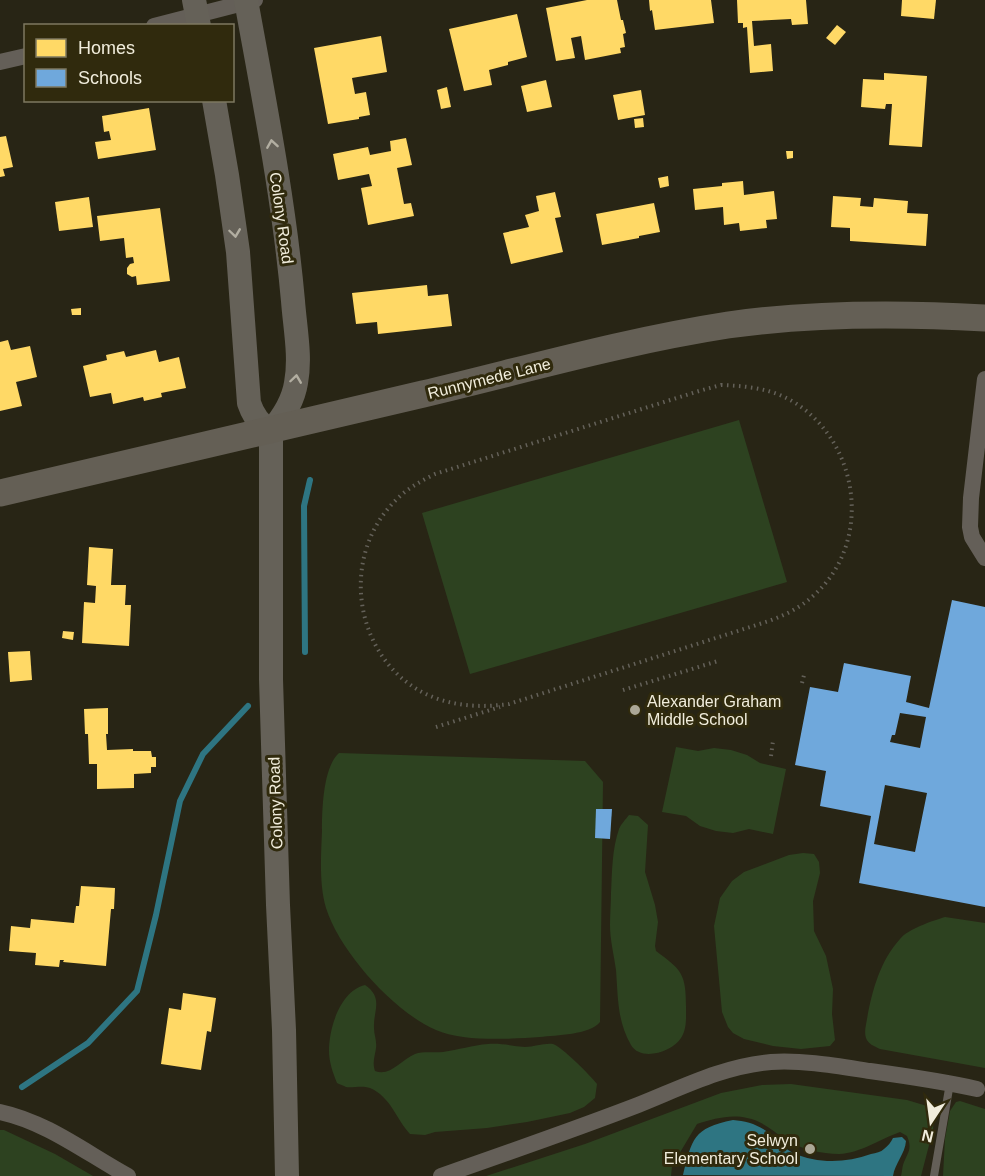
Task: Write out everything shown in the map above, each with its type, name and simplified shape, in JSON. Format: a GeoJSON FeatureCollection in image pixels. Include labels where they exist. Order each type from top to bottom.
{"type":"FeatureCollection","features":[{"type":"Feature","properties":{"kind":"main road","name":"Runnymede Lane"},"geometry":{"type":"LineString","coordinates":[[0,493],[271,431],[663,336],[728,325],[846,315],[985,318]]}},
{"type":"Feature","properties":{"kind":"street"},"geometry":{"type":"LineString","coordinates":[[160,24],[249,1]]}},
{"type":"Feature","properties":{"kind":"street","name":"Colony Road"},"geometry":{"type":"LineString","coordinates":[[249,1],[291,276],[298,362],[290,404],[271,431],[271,679],[287,1176]]}},
{"type":"Feature","properties":{"kind":"street"},"geometry":{"type":"LineString","coordinates":[[0,62],[24,56]]}},
{"type":"Feature","properties":{"kind":"street"},"geometry":{"type":"LineString","coordinates":[[214,102],[238,252],[249,403],[261,424],[271,431]]}},
{"type":"Feature","properties":{"kind":"street"},"geometry":{"type":"LineString","coordinates":[[985,379],[971,498],[970,527],[972,537],[985,558]]}},
{"type":"Feature","properties":{"kind":"street"},"geometry":{"type":"LineString","coordinates":[[441,1176],[597,1121],[712,1074],[740,1066],[771,1062],[821,1064],[950,1083],[983,1091]]}},
{"type":"Feature","properties":{"kind":"street"},"geometry":{"type":"LineString","coordinates":[[0,1112],[23,1118],[45,1128],[128,1176]]}},
{"type":"Feature","properties":{"kind":"lane"},"geometry":{"type":"LineString","coordinates":[[934,1176],[950,1083]]}},
{"type":"Feature","properties":{"kind":"path"},"geometry":{"type":"LineString","coordinates":[[436,727],[509,704],[769,621],[792,611],[814,596],[836,568],[850,528],[852,506],[850,482],[842,458],[830,435],[812,415],[791,400],[768,390],[721,385],[435,474],[397,498],[382,515],[372,534],[364,555],[360,578],[360,599],[365,622],[373,641],[385,660],[401,677],[419,690],[440,700],[464,706],[509,704]]}},
{"type":"Feature","properties":{"kind":"path"},"geometry":{"type":"LineString","coordinates":[[623,690],[718,661]]}},
{"type":"Feature","properties":{"kind":"path"},"geometry":{"type":"LineString","coordinates":[[802,683],[804,675]]}},
{"type":"Feature","properties":{"kind":"path"},"geometry":{"type":"LineString","coordinates":[[771,756],[773,741]]}},
{"type":"Feature","properties":{"kind":"green space"},"geometry":{"type":"Polygon","coordinates":[[[739,420],[787,582],[470,674],[422,513],[739,420]]]}},
{"type":"Feature","properties":{"kind":"green space"},"geometry":{"type":"Polygon","coordinates":[[[676,747],[698,751],[714,748],[731,750],[747,755],[760,763],[786,769],[773,834],[749,829],[733,833],[716,831],[700,826],[686,816],[662,812],[676,747]]]}},
{"type":"Feature","properties":{"kind":"green space"},"geometry":{"type":"Polygon","coordinates":[[[339,753],[585,761],[603,782],[600,1022],[589,1030],[581,1032],[528,1038],[473,1038],[447,1034],[403,1010],[370,979],[343,943],[333,925],[322,889],[324,789],[330,768],[339,753]]]}},
{"type":"Feature","properties":{"kind":"green space"},"geometry":{"type":"Polygon","coordinates":[[[629,815],[638,816],[648,825],[645,872],[658,922],[656,951],[672,963],[681,974],[686,996],[686,1023],[681,1038],[664,1051],[649,1054],[636,1050],[631,1045],[623,1027],[610,931],[615,844],[620,827],[629,815]]]}},
{"type":"Feature","properties":{"kind":"green space"},"geometry":{"type":"Polygon","coordinates":[[[814,854],[819,862],[820,873],[813,901],[814,931],[826,956],[833,989],[832,1014],[835,1040],[830,1046],[801,1049],[773,1046],[744,1039],[728,1027],[722,1012],[714,926],[720,898],[732,881],[744,872],[789,855],[814,854]]]}},
{"type":"Feature","properties":{"kind":"green space"},"geometry":{"type":"Polygon","coordinates":[[[945,917],[985,923],[985,1068],[880,1049],[866,1038],[866,1026],[874,987],[887,957],[904,935],[945,917]]]}},
{"type":"Feature","properties":{"kind":"green space"},"geometry":{"type":"Polygon","coordinates":[[[365,985],[371,990],[376,1000],[375,1071],[386,1072],[415,1054],[421,1053],[443,1052],[488,1044],[525,1047],[553,1044],[569,1055],[597,1084],[595,1098],[584,1107],[570,1113],[527,1122],[425,1135],[410,1134],[383,1097],[370,1088],[346,1087],[337,1083],[331,1067],[329,1055],[331,1032],[338,1012],[349,995],[365,985]]]}},
{"type":"Feature","properties":{"kind":"green space"},"geometry":{"type":"Polygon","coordinates":[[[791,1084],[907,1100],[927,1106],[934,1114],[933,1130],[921,1176],[901,1176],[909,1145],[907,1136],[900,1132],[855,1151],[832,1154],[798,1146],[758,1121],[728,1117],[697,1124],[672,1166],[671,1176],[486,1176],[585,1144],[721,1093],[762,1085],[791,1084]]]}},
{"type":"Feature","properties":{"kind":"green space"},"geometry":{"type":"Polygon","coordinates":[[[960,1101],[985,1109],[985,1176],[943,1176],[945,1139],[950,1111],[956,1102],[960,1101]]]}},
{"type":"Feature","properties":{"kind":"green space"},"geometry":{"type":"Polygon","coordinates":[[[0,1130],[55,1154],[93,1176],[0,1176],[0,1130]]]}},
{"type":"Feature","properties":{"kind":"water"},"geometry":{"type":"Polygon","coordinates":[[[733,1120],[758,1126],[793,1153],[822,1161],[852,1159],[878,1152],[887,1147],[893,1138],[902,1137],[906,1141],[893,1176],[683,1175],[696,1137],[710,1127],[733,1120]]]}},
{"type":"Feature","properties":{"kind":"building: Homes"},"geometry":{"type":"Polygon","coordinates":[[[587,0],[617,0],[626,33],[623,34],[625,47],[620,48],[621,53],[585,60],[581,36],[571,38],[575,58],[556,61],[546,8],[587,0]]]}},
{"type":"Feature","properties":{"kind":"building: Homes"},"geometry":{"type":"Polygon","coordinates":[[[649,0],[711,0],[714,23],[655,30],[649,0]]]}},
{"type":"Feature","properties":{"kind":"building: Homes"},"geometry":{"type":"Polygon","coordinates":[[[737,0],[806,0],[808,24],[792,25],[791,19],[752,21],[754,46],[771,44],[773,71],[750,73],[747,27],[743,28],[743,23],[738,23],[737,0]]]}},
{"type":"Feature","properties":{"kind":"building: Homes"},"geometry":{"type":"Polygon","coordinates":[[[902,0],[936,0],[934,19],[901,16],[902,0]]]}},
{"type":"Feature","properties":{"kind":"building: Homes"},"geometry":{"type":"Polygon","coordinates":[[[517,14],[527,57],[489,70],[492,85],[464,91],[449,29],[517,14]]]}},
{"type":"Feature","properties":{"kind":"building: Homes"},"geometry":{"type":"Polygon","coordinates":[[[837,25],[846,32],[835,45],[826,38],[837,25]]]}},
{"type":"Feature","properties":{"kind":"building: Homes"},"geometry":{"type":"Polygon","coordinates":[[[381,36],[387,72],[352,78],[355,94],[366,92],[370,115],[328,124],[314,48],[381,36]]]}},
{"type":"Feature","properties":{"kind":"building: Homes"},"geometry":{"type":"Polygon","coordinates":[[[884,73],[927,76],[922,147],[889,145],[892,104],[886,104],[885,109],[861,107],[863,79],[884,80],[884,73]]]}},
{"type":"Feature","properties":{"kind":"building: Homes"},"geometry":{"type":"Polygon","coordinates":[[[546,80],[552,107],[527,112],[521,86],[546,80]]]}},
{"type":"Feature","properties":{"kind":"building: Homes"},"geometry":{"type":"Polygon","coordinates":[[[447,87],[451,107],[441,109],[437,90],[447,87]]]}},
{"type":"Feature","properties":{"kind":"building: Homes"},"geometry":{"type":"Polygon","coordinates":[[[641,90],[645,115],[618,120],[613,95],[641,90]]]}},
{"type":"Feature","properties":{"kind":"building: Homes"},"geometry":{"type":"Polygon","coordinates":[[[149,108],[156,150],[98,159],[95,142],[111,140],[109,131],[104,132],[102,116],[149,108]]]}},
{"type":"Feature","properties":{"kind":"building: Homes"},"geometry":{"type":"Polygon","coordinates":[[[643,118],[644,127],[635,128],[634,119],[643,118]]]}},
{"type":"Feature","properties":{"kind":"building: Homes"},"geometry":{"type":"Polygon","coordinates":[[[6,136],[13,167],[3,169],[5,176],[0,177],[0,137],[6,136]]]}},
{"type":"Feature","properties":{"kind":"building: Homes"},"geometry":{"type":"Polygon","coordinates":[[[406,138],[412,165],[397,168],[404,204],[411,203],[414,216],[368,225],[361,188],[372,186],[369,174],[338,180],[333,154],[368,147],[370,155],[391,151],[390,141],[406,138]]]}},
{"type":"Feature","properties":{"kind":"building: Homes"},"geometry":{"type":"Polygon","coordinates":[[[786,151],[793,151],[793,158],[787,159],[786,151]]]}},
{"type":"Feature","properties":{"kind":"building: Homes"},"geometry":{"type":"Polygon","coordinates":[[[668,176],[669,186],[660,188],[658,178],[668,176]]]}},
{"type":"Feature","properties":{"kind":"building: Homes"},"geometry":{"type":"Polygon","coordinates":[[[743,181],[744,195],[774,191],[777,219],[766,220],[767,228],[740,231],[739,223],[724,225],[723,207],[695,210],[693,189],[743,181]]]}},
{"type":"Feature","properties":{"kind":"building: Homes"},"geometry":{"type":"Polygon","coordinates":[[[555,192],[561,217],[555,218],[563,252],[511,264],[503,233],[529,227],[525,215],[539,211],[536,196],[555,192]]]}},
{"type":"Feature","properties":{"kind":"building: Homes"},"geometry":{"type":"Polygon","coordinates":[[[833,196],[861,198],[860,206],[873,207],[874,198],[908,201],[907,213],[928,214],[926,246],[850,241],[850,228],[831,227],[833,196]]]}},
{"type":"Feature","properties":{"kind":"building: Homes"},"geometry":{"type":"Polygon","coordinates":[[[89,197],[93,227],[59,231],[55,202],[89,197]]]}},
{"type":"Feature","properties":{"kind":"building: Homes"},"geometry":{"type":"Polygon","coordinates":[[[654,203],[660,232],[602,245],[596,214],[654,203]]]}},
{"type":"Feature","properties":{"kind":"building: Homes"},"geometry":{"type":"Polygon","coordinates":[[[160,208],[170,281],[137,285],[136,276],[132,277],[127,274],[127,268],[134,263],[133,257],[126,258],[124,238],[100,241],[97,216],[160,208]]]}},
{"type":"Feature","properties":{"kind":"building: Homes"},"geometry":{"type":"Polygon","coordinates":[[[427,285],[428,296],[448,294],[452,326],[378,334],[377,322],[356,324],[352,293],[427,285]]]}},
{"type":"Feature","properties":{"kind":"building: Homes"},"geometry":{"type":"Polygon","coordinates":[[[81,308],[81,315],[72,315],[71,309],[81,308]]]}},
{"type":"Feature","properties":{"kind":"building: Homes"},"geometry":{"type":"Polygon","coordinates":[[[8,340],[11,350],[30,346],[37,377],[16,382],[22,406],[0,411],[0,342],[8,340]]]}},
{"type":"Feature","properties":{"kind":"building: Homes"},"geometry":{"type":"Polygon","coordinates":[[[156,350],[159,362],[179,357],[186,388],[161,393],[162,397],[144,401],[143,397],[113,404],[111,393],[90,397],[83,366],[107,360],[106,355],[124,351],[126,357],[156,350]]]}},
{"type":"Feature","properties":{"kind":"building: Homes"},"geometry":{"type":"Polygon","coordinates":[[[89,547],[113,549],[111,585],[126,585],[125,605],[131,605],[129,646],[82,643],[84,602],[95,603],[96,586],[87,585],[89,547]]]}},
{"type":"Feature","properties":{"kind":"building: Homes"},"geometry":{"type":"Polygon","coordinates":[[[63,631],[74,632],[73,640],[62,638],[63,631]]]}},
{"type":"Feature","properties":{"kind":"building: Homes"},"geometry":{"type":"Polygon","coordinates":[[[30,651],[32,680],[10,682],[8,652],[30,651]]]}},
{"type":"Feature","properties":{"kind":"building: Homes"},"geometry":{"type":"Polygon","coordinates":[[[108,708],[107,750],[151,751],[152,757],[156,757],[156,767],[151,767],[151,773],[134,774],[134,788],[97,789],[97,764],[89,764],[84,709],[108,708]]]}},
{"type":"Feature","properties":{"kind":"building: Homes"},"geometry":{"type":"Polygon","coordinates":[[[81,886],[115,888],[106,966],[63,962],[64,960],[60,960],[59,967],[35,965],[36,953],[9,951],[11,926],[30,928],[31,919],[74,923],[81,886]]]}},
{"type":"Feature","properties":{"kind":"building: Homes"},"geometry":{"type":"Polygon","coordinates":[[[183,993],[216,998],[211,1032],[207,1031],[201,1070],[161,1064],[169,1008],[181,1010],[183,993]]]}},
{"type":"Feature","properties":{"kind":"building: Schools","name":"Alexander Graham Middle School"},"geometry":{"type":"Polygon","coordinates":[[[952,600],[985,607],[985,907],[859,883],[871,816],[820,806],[826,771],[795,765],[810,687],[838,692],[844,663],[911,676],[906,702],[929,708],[952,600]],[[900,713],[895,735],[892,735],[890,742],[920,748],[926,717],[900,713]],[[885,785],[874,844],[915,852],[927,793],[885,785]]]}},
{"type":"Feature","properties":{"kind":"building: Schools"},"geometry":{"type":"Polygon","coordinates":[[[596,809],[612,809],[610,839],[595,838],[596,809]]]}},
{"type":"Feature","properties":{"kind":"waterway"},"geometry":{"type":"LineString","coordinates":[[305,652],[304,506],[310,480]]}},
{"type":"Feature","properties":{"kind":"waterway"},"geometry":{"type":"LineString","coordinates":[[22,1087],[88,1043],[137,991],[180,801],[203,754],[248,706]]}},
{"type":"Feature","properties":{"kind":"place","name":"Alexander Graham Middle School"},"geometry":{"type":"Point","coordinates":[635,710]}},
{"type":"Feature","properties":{"kind":"place","name":"Selwyn Elementary School"},"geometry":{"type":"Point","coordinates":[810,1149]}}]}
